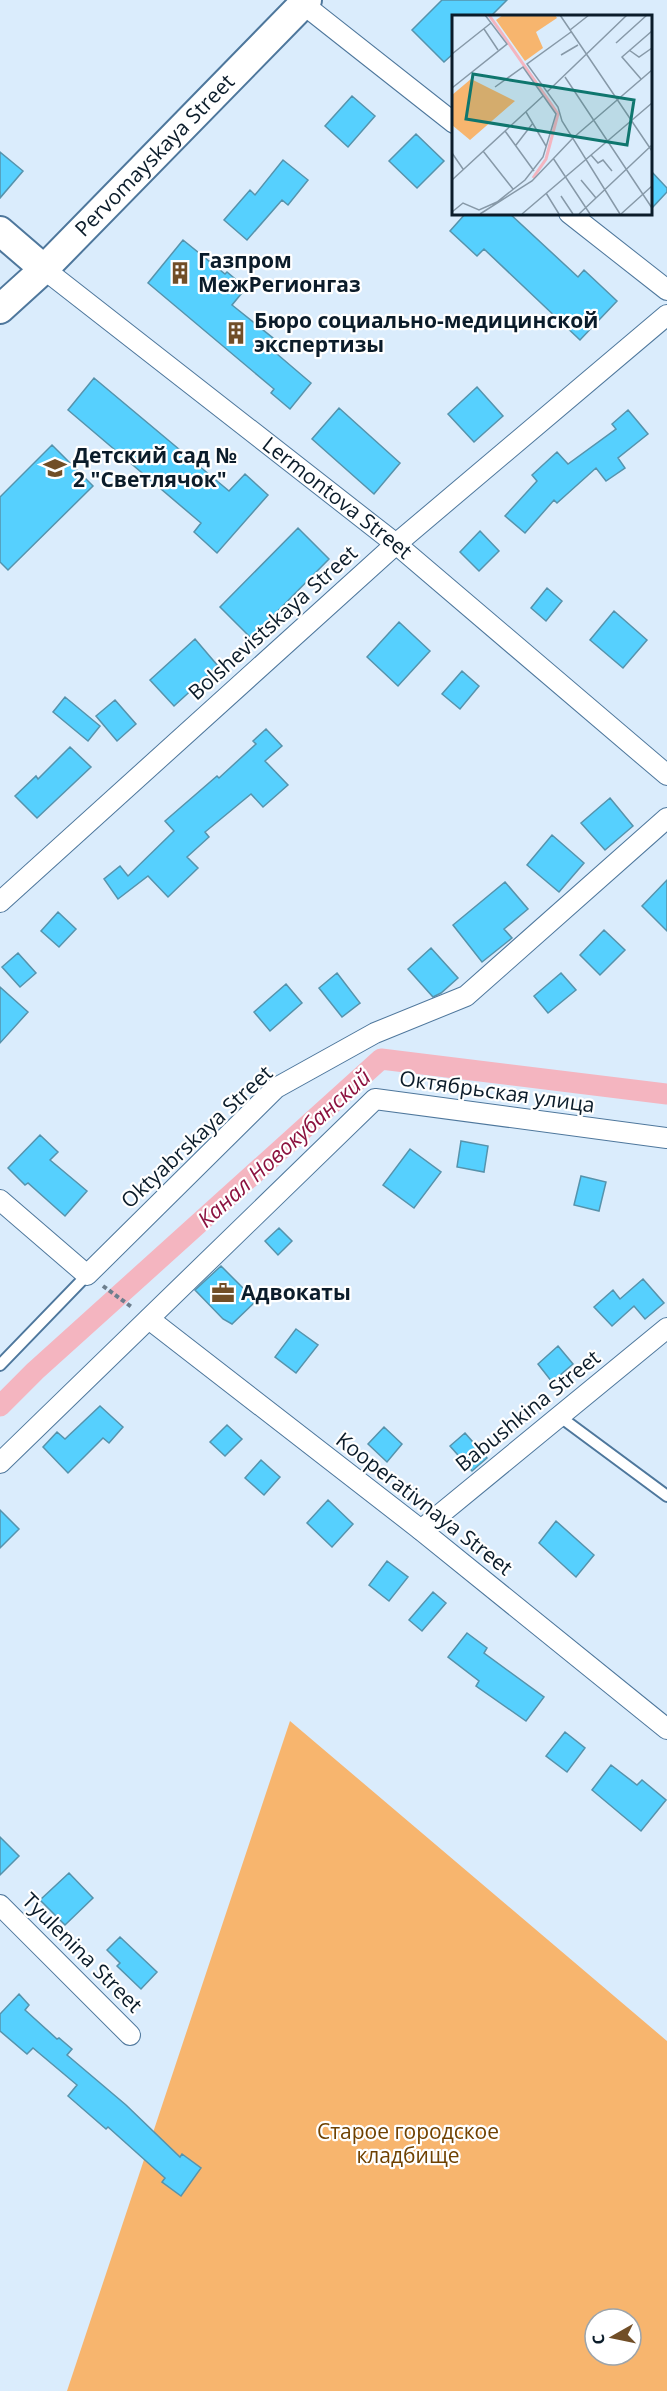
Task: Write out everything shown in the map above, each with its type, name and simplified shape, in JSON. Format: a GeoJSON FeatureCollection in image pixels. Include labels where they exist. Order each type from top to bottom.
{"type":"FeatureCollection","features":[{"type":"Feature","properties":{"kind":"main road","name":"Pervomayskaya Street"},"geometry":{"type":"LineString","coordinates":[[0,309],[44,269],[302,1]]}},
{"type":"Feature","properties":{"kind":"main road","name":"Lermontova Street"},"geometry":{"type":"LineString","coordinates":[[0,231],[44,269]]}},
{"type":"Feature","properties":{"kind":"street"},"geometry":{"type":"LineString","coordinates":[[302,1],[452,121]]}},
{"type":"Feature","properties":{"kind":"street"},"geometry":{"type":"LineString","coordinates":[[570,214],[667,290]]}},
{"type":"Feature","properties":{"kind":"street","name":"Lermontova Street"},"geometry":{"type":"LineString","coordinates":[[44,269],[396,544],[667,775]]}},
{"type":"Feature","properties":{"kind":"street","name":"Bolshevistskaya Street"},"geometry":{"type":"LineString","coordinates":[[0,902],[396,544],[667,315]]}},
{"type":"Feature","properties":{"kind":"street","name":"Oktyabrskaya Street"},"geometry":{"type":"LineString","coordinates":[[87,1275],[276,1088],[375,1033],[466,996],[667,818]]}},
{"type":"Feature","properties":{"kind":"street","name":"Октябрьская улица"},"geometry":{"type":"LineString","coordinates":[[0,1463],[375,1100],[667,1138]]}},
{"type":"Feature","properties":{"kind":"street"},"geometry":{"type":"LineString","coordinates":[[0,1200],[87,1275]]}},
{"type":"Feature","properties":{"kind":"street","name":"Kooperativnaya Street"},"geometry":{"type":"LineString","coordinates":[[149,1319],[421,1530],[667,1728]]}},
{"type":"Feature","properties":{"kind":"street","name":"Babushkina Street"},"geometry":{"type":"LineString","coordinates":[[421,1530],[667,1329]]}},
{"type":"Feature","properties":{"kind":"street","name":"Tyulenina Street"},"geometry":{"type":"LineString","coordinates":[[0,1905],[130,2035]]}},
{"type":"Feature","properties":{"kind":"lane"},"geometry":{"type":"LineString","coordinates":[[0,1365],[87,1275]]}},
{"type":"Feature","properties":{"kind":"lane"},"geometry":{"type":"LineString","coordinates":[[559,1416],[667,1496]]}},
{"type":"Feature","properties":{"kind":"path"},"geometry":{"type":"LineString","coordinates":[[87,1275],[149,1319]]}},
{"type":"Feature","properties":{"kind":"green space","name":"Старое городское кладбище"},"geometry":{"type":"Polygon","coordinates":[[[290,1721],[667,2041],[667,2391],[67,2391],[290,1721]]]}},
{"type":"Feature","properties":{"kind":"building"},"geometry":{"type":"Polygon","coordinates":[[[442,0],[507,0],[492,15],[452,15],[452,55],[444,62],[412,30],[442,0]]]}},
{"type":"Feature","properties":{"kind":"building"},"geometry":{"type":"Polygon","coordinates":[[[352,96],[375,116],[348,147],[325,126],[352,96]]]}},
{"type":"Feature","properties":{"kind":"building"},"geometry":{"type":"Polygon","coordinates":[[[416,134],[444,161],[417,188],[389,161],[416,134]]]}},
{"type":"Feature","properties":{"kind":"building"},"geometry":{"type":"Polygon","coordinates":[[[0,152],[23,171],[0,198],[0,152]]]}},
{"type":"Feature","properties":{"kind":"building"},"geometry":{"type":"Polygon","coordinates":[[[283,160],[308,180],[288,205],[282,200],[247,240],[224,220],[250,190],[255,195],[283,160]]]}},
{"type":"Feature","properties":{"kind":"building"},"geometry":{"type":"Polygon","coordinates":[[[652,172],[667,188],[667,192],[652,208],[652,172]]]}},
{"type":"Feature","properties":{"kind":"building"},"geometry":{"type":"Polygon","coordinates":[[[465,214],[510,214],[578,277],[584,270],[617,301],[580,340],[484,249],[477,256],[450,231],[465,214]]]}},
{"type":"Feature","properties":{"kind":"building"},"geometry":{"type":"Polygon","coordinates":[[[183,240],[246,288],[232,305],[283,346],[277,354],[311,383],[290,409],[271,393],[274,389],[148,283],[183,240]]]}},
{"type":"Feature","properties":{"kind":"building"},"geometry":{"type":"Polygon","coordinates":[[[94,378],[229,491],[245,474],[268,495],[217,553],[194,532],[201,523],[68,410],[94,378]]]}},
{"type":"Feature","properties":{"kind":"building"},"geometry":{"type":"Polygon","coordinates":[[[477,387],[503,416],[474,442],[448,414],[477,387]]]}},
{"type":"Feature","properties":{"kind":"building"},"geometry":{"type":"Polygon","coordinates":[[[339,408],[400,463],[374,494],[312,439],[339,408]]]}},
{"type":"Feature","properties":{"kind":"building"},"geometry":{"type":"Polygon","coordinates":[[[628,410],[648,434],[618,458],[625,468],[606,481],[596,468],[557,503],[554,500],[525,533],[505,516],[537,481],[532,475],[557,452],[568,464],[616,429],[612,424],[628,410]]]}},
{"type":"Feature","properties":{"kind":"building"},"geometry":{"type":"Polygon","coordinates":[[[52,445],[93,486],[8,570],[0,562],[0,497],[52,445]]]}},
{"type":"Feature","properties":{"kind":"building"},"geometry":{"type":"Polygon","coordinates":[[[298,528],[329,559],[251,638],[220,607],[298,528]]]}},
{"type":"Feature","properties":{"kind":"building"},"geometry":{"type":"Polygon","coordinates":[[[480,531],[499,551],[479,571],[460,552],[480,531]]]}},
{"type":"Feature","properties":{"kind":"building"},"geometry":{"type":"Polygon","coordinates":[[[547,588],[562,601],[546,621],[531,608],[547,588]]]}},
{"type":"Feature","properties":{"kind":"building"},"geometry":{"type":"Polygon","coordinates":[[[614,611],[647,640],[623,668],[590,640],[614,611]]]}},
{"type":"Feature","properties":{"kind":"building"},"geometry":{"type":"Polygon","coordinates":[[[399,622],[430,651],[398,686],[367,657],[399,622]]]}},
{"type":"Feature","properties":{"kind":"building"},"geometry":{"type":"Polygon","coordinates":[[[195,639],[218,666],[174,706],[150,680],[195,639]]]}},
{"type":"Feature","properties":{"kind":"building"},"geometry":{"type":"Polygon","coordinates":[[[462,671],[479,686],[460,709],[442,694],[462,671]]]}},
{"type":"Feature","properties":{"kind":"building"},"geometry":{"type":"Polygon","coordinates":[[[65,697],[100,726],[88,741],[53,712],[65,697]]]}},
{"type":"Feature","properties":{"kind":"building"},"geometry":{"type":"Polygon","coordinates":[[[115,700],[136,724],[117,741],[96,716],[115,700]]]}},
{"type":"Feature","properties":{"kind":"building"},"geometry":{"type":"Polygon","coordinates":[[[266,729],[282,746],[265,761],[288,785],[263,807],[251,794],[205,832],[209,837],[187,857],[198,868],[168,897],[148,876],[118,899],[104,879],[120,866],[128,876],[174,831],[165,821],[217,776],[219,778],[256,744],[253,741],[266,729]]]}},
{"type":"Feature","properties":{"kind":"building"},"geometry":{"type":"Polygon","coordinates":[[[70,747],[91,767],[37,818],[15,796],[36,776],[38,779],[70,747]]]}},
{"type":"Feature","properties":{"kind":"building"},"geometry":{"type":"Polygon","coordinates":[[[610,798],[633,826],[605,850],[581,823],[610,798]]]}},
{"type":"Feature","properties":{"kind":"building"},"geometry":{"type":"Polygon","coordinates":[[[552,835],[584,863],[559,892],[527,865],[552,835]]]}},
{"type":"Feature","properties":{"kind":"building"},"geometry":{"type":"Polygon","coordinates":[[[667,880],[667,931],[642,906],[667,880]]]}},
{"type":"Feature","properties":{"kind":"building"},"geometry":{"type":"Polygon","coordinates":[[[505,882],[528,909],[504,929],[512,938],[482,962],[453,925],[505,882]]]}},
{"type":"Feature","properties":{"kind":"building"},"geometry":{"type":"Polygon","coordinates":[[[58,912],[76,929],[59,947],[41,931],[58,912]]]}},
{"type":"Feature","properties":{"kind":"building"},"geometry":{"type":"Polygon","coordinates":[[[604,930],[625,950],[600,975],[580,955],[604,930]]]}},
{"type":"Feature","properties":{"kind":"building"},"geometry":{"type":"Polygon","coordinates":[[[431,948],[458,978],[433,997],[408,969],[431,948]]]}},
{"type":"Feature","properties":{"kind":"building"},"geometry":{"type":"Polygon","coordinates":[[[18,953],[36,973],[20,987],[2,967],[18,953]]]}},
{"type":"Feature","properties":{"kind":"building"},"geometry":{"type":"Polygon","coordinates":[[[337,973],[360,1003],[342,1017],[319,988],[337,973]]]}},
{"type":"Feature","properties":{"kind":"building"},"geometry":{"type":"Polygon","coordinates":[[[561,973],[576,990],[548,1013],[534,996],[561,973]]]}},
{"type":"Feature","properties":{"kind":"building"},"geometry":{"type":"Polygon","coordinates":[[[286,984],[302,1003],[270,1031],[254,1012],[286,984]]]}},
{"type":"Feature","properties":{"kind":"building"},"geometry":{"type":"Polygon","coordinates":[[[0,987],[28,1012],[0,1043],[0,987]]]}},
{"type":"Feature","properties":{"kind":"building"},"geometry":{"type":"Polygon","coordinates":[[[40,1135],[58,1152],[50,1160],[87,1191],[65,1216],[28,1183],[25,1185],[8,1168],[40,1135]]]}},
{"type":"Feature","properties":{"kind":"building"},"geometry":{"type":"Polygon","coordinates":[[[461,1141],[488,1146],[484,1172],[457,1167],[461,1141]]]}},
{"type":"Feature","properties":{"kind":"building"},"geometry":{"type":"Polygon","coordinates":[[[410,1149],[441,1172],[414,1208],[383,1185],[410,1149]]]}},
{"type":"Feature","properties":{"kind":"building"},"geometry":{"type":"Polygon","coordinates":[[[581,1176],[606,1182],[599,1211],[574,1205],[581,1176]]]}},
{"type":"Feature","properties":{"kind":"building"},"geometry":{"type":"Polygon","coordinates":[[[279,1228],[292,1241],[278,1255],[265,1241],[279,1228]]]}},
{"type":"Feature","properties":{"kind":"building","name":"Адвокаты"},"geometry":{"type":"Polygon","coordinates":[[[221,1266],[256,1301],[232,1324],[223,1319],[195,1290],[221,1266]]]}},
{"type":"Feature","properties":{"kind":"building"},"geometry":{"type":"Polygon","coordinates":[[[643,1279],[664,1303],[645,1319],[634,1306],[612,1326],[594,1307],[613,1290],[620,1299],[643,1279]]]}},
{"type":"Feature","properties":{"kind":"building"},"geometry":{"type":"Polygon","coordinates":[[[296,1329],[318,1345],[296,1373],[275,1357],[296,1329]]]}},
{"type":"Feature","properties":{"kind":"building"},"geometry":{"type":"Polygon","coordinates":[[[558,1346],[573,1364],[552,1382],[538,1364],[558,1346]]]}},
{"type":"Feature","properties":{"kind":"building"},"geometry":{"type":"Polygon","coordinates":[[[100,1406],[123,1427],[109,1443],[103,1438],[68,1473],[43,1447],[57,1432],[65,1439],[100,1406]]]}},
{"type":"Feature","properties":{"kind":"building"},"geometry":{"type":"Polygon","coordinates":[[[227,1425],[242,1439],[225,1456],[210,1442],[227,1425]]]}},
{"type":"Feature","properties":{"kind":"building"},"geometry":{"type":"Polygon","coordinates":[[[384,1427],[402,1444],[387,1462],[368,1444],[384,1427]]]}},
{"type":"Feature","properties":{"kind":"building"},"geometry":{"type":"Polygon","coordinates":[[[465,1433],[487,1458],[472,1471],[450,1446],[465,1433]]]}},
{"type":"Feature","properties":{"kind":"building"},"geometry":{"type":"Polygon","coordinates":[[[261,1460],[280,1477],[264,1495],[245,1478],[261,1460]]]}},
{"type":"Feature","properties":{"kind":"building"},"geometry":{"type":"Polygon","coordinates":[[[328,1500],[353,1524],[332,1547],[307,1523],[328,1500]]]}},
{"type":"Feature","properties":{"kind":"building"},"geometry":{"type":"Polygon","coordinates":[[[0,1510],[19,1529],[0,1548],[0,1510]]]}},
{"type":"Feature","properties":{"kind":"building"},"geometry":{"type":"Polygon","coordinates":[[[556,1521],[594,1555],[576,1577],[539,1543],[556,1521]]]}},
{"type":"Feature","properties":{"kind":"building"},"geometry":{"type":"Polygon","coordinates":[[[387,1561],[408,1577],[389,1601],[369,1585],[387,1561]]]}},
{"type":"Feature","properties":{"kind":"building"},"geometry":{"type":"Polygon","coordinates":[[[433,1592],[446,1603],[422,1631],[409,1620],[433,1592]]]}},
{"type":"Feature","properties":{"kind":"building"},"geometry":{"type":"Polygon","coordinates":[[[467,1633],[487,1648],[484,1653],[544,1697],[526,1721],[476,1686],[479,1681],[448,1657],[467,1633]]]}},
{"type":"Feature","properties":{"kind":"building"},"geometry":{"type":"Polygon","coordinates":[[[565,1732],[585,1748],[567,1772],[546,1756],[565,1732]]]}},
{"type":"Feature","properties":{"kind":"building"},"geometry":{"type":"Polygon","coordinates":[[[611,1765],[637,1785],[642,1780],[666,1800],[641,1831],[592,1790],[611,1765]]]}},
{"type":"Feature","properties":{"kind":"building"},"geometry":{"type":"Polygon","coordinates":[[[0,1837],[19,1856],[0,1875],[0,1837]]]}},
{"type":"Feature","properties":{"kind":"building"},"geometry":{"type":"Polygon","coordinates":[[[69,1873],[93,1898],[65,1925],[40,1900],[69,1873]]]}},
{"type":"Feature","properties":{"kind":"building"},"geometry":{"type":"Polygon","coordinates":[[[120,1937],[157,1972],[141,1989],[117,1966],[120,1963],[107,1950],[120,1937]]]}},
{"type":"Feature","properties":{"kind":"building"},"geometry":{"type":"Polygon","coordinates":[[[19,1994],[29,2005],[25,2010],[57,2039],[59,2038],[72,2049],[67,2055],[126,2105],[180,2157],[182,2154],[201,2168],[181,2196],[162,2182],[165,2178],[108,2127],[106,2129],[68,2096],[77,2085],[33,2048],[27,2054],[0,2031],[0,2014],[19,1994]]]}},
{"type":"Feature","properties":{"kind":"waterway","name":"Канал Новокубанский"},"geometry":{"type":"LineString","coordinates":[[0,1406],[35,1371],[381,1059],[667,1094]]}},
{"type":"Feature","properties":{"kind":"place","name":"Газпром МежРегионгаз"},"geometry":{"type":"Point","coordinates":[180,273]}},
{"type":"Feature","properties":{"kind":"place","name":"Бюро социально-медицинской экспертизы"},"geometry":{"type":"Point","coordinates":[236,333]}},
{"type":"Feature","properties":{"kind":"place","name":"Детский сад № 2 \"Светлячок\""},"geometry":{"type":"Point","coordinates":[55,468]}},
{"type":"Feature","properties":{"kind":"place","name":"Адвокаты"},"geometry":{"type":"Point","coordinates":[223,1293]}}]}
